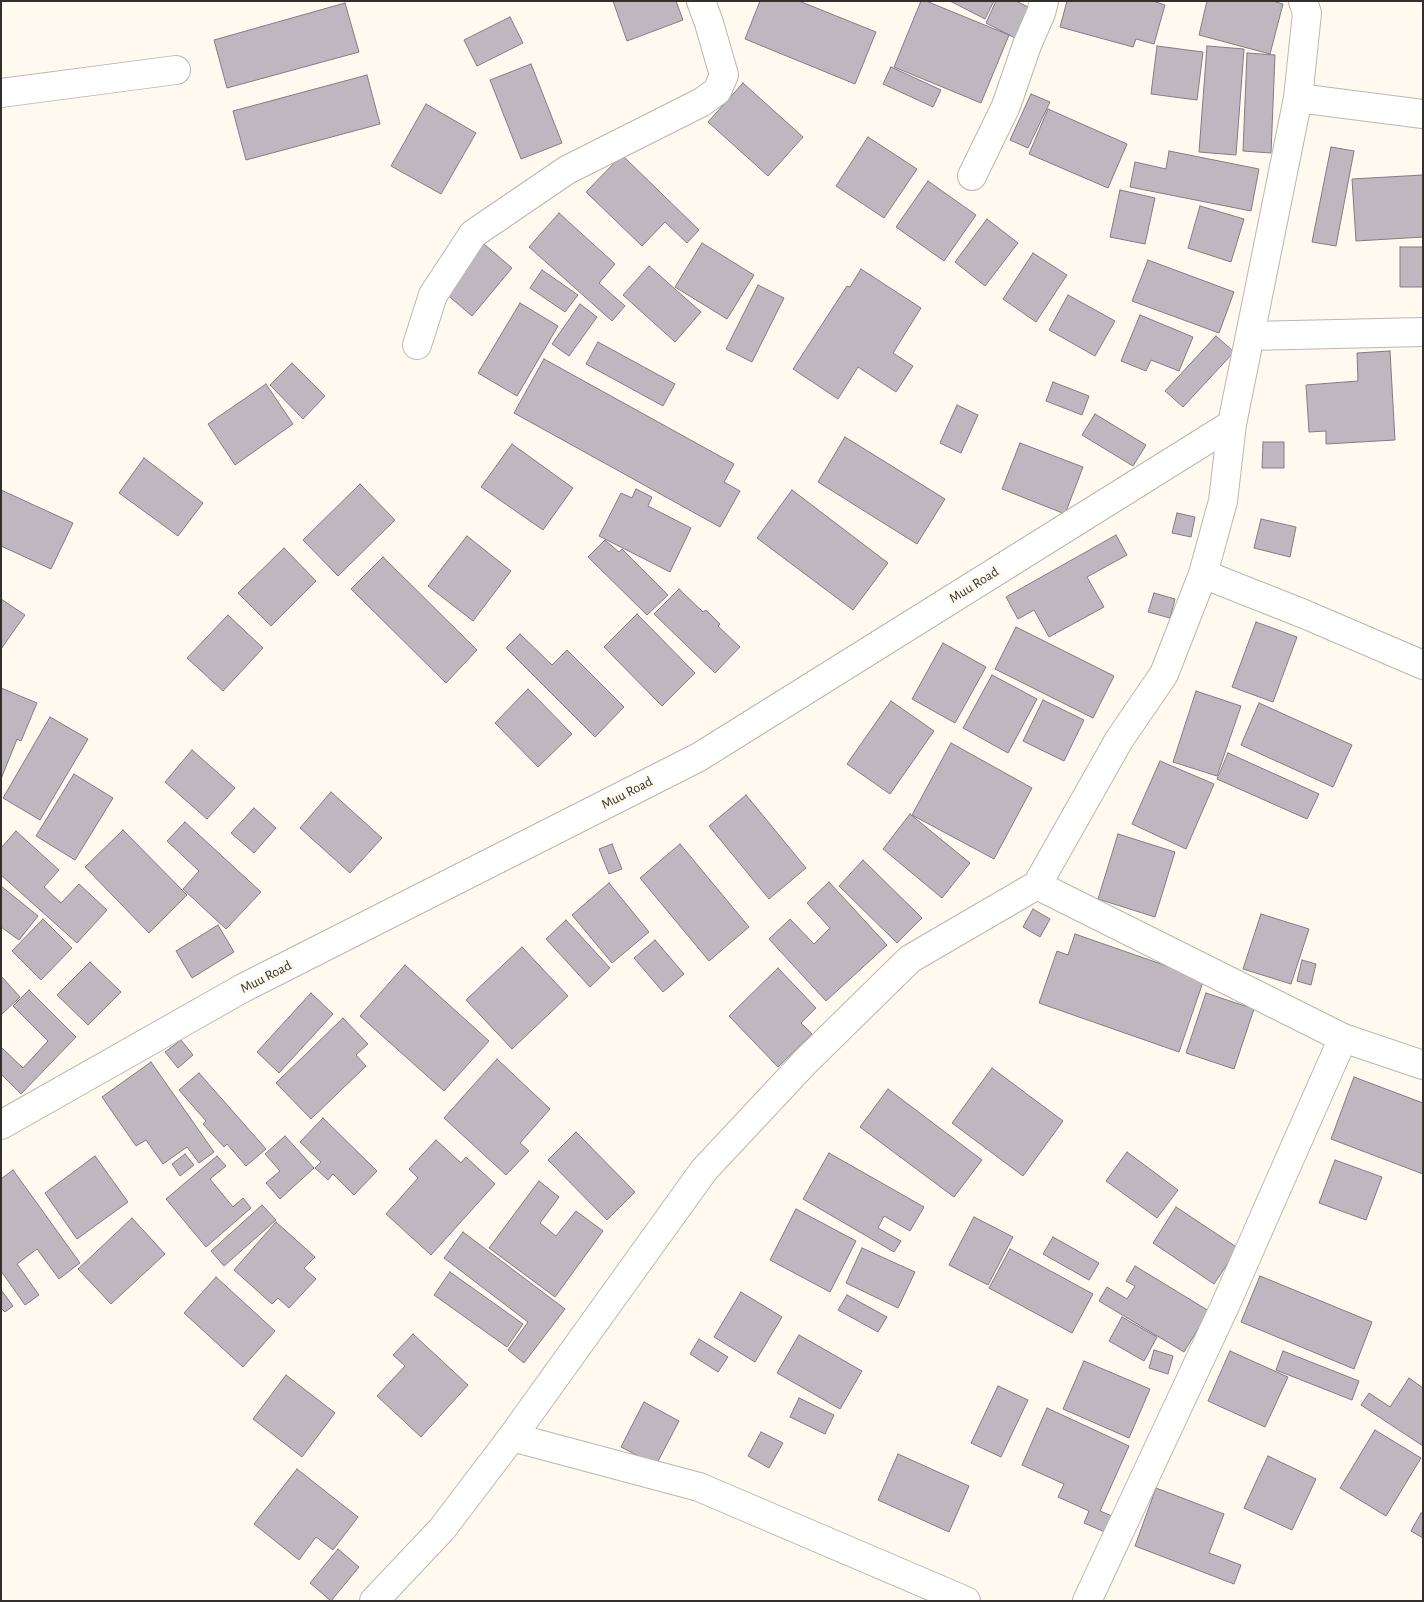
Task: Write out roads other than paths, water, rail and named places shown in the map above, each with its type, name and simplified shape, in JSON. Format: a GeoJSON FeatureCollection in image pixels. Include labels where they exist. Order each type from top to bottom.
{"type":"FeatureCollection","features":[{"type":"Feature","properties":{"kind":"street"},"geometry":{"type":"LineString","coordinates":[[417,345],[433,295],[473,234],[567,170],[702,102],[717,91],[724,75],[701,1]]}},
{"type":"Feature","properties":{"kind":"street"},"geometry":{"type":"LineString","coordinates":[[972,176],[1006,106],[1044,1]]}},
{"type":"Feature","properties":{"kind":"street"},"geometry":{"type":"LineString","coordinates":[[374,1601],[442,1529],[512,1437],[704,1170],[806,1061],[910,960],[1036,885],[1119,740],[1164,674],[1203,574],[1223,501],[1232,424],[1298,98],[1307,5]]}},
{"type":"Feature","properties":{"kind":"street"},"geometry":{"type":"LineString","coordinates":[[1,93],[176,70]]}},
{"type":"Feature","properties":{"kind":"street"},"geometry":{"type":"LineString","coordinates":[[1298,98],[1423,114]]}},
{"type":"Feature","properties":{"kind":"street"},"geometry":{"type":"LineString","coordinates":[[1250,336],[1423,332]]}},
{"type":"Feature","properties":{"kind":"street","name":"Muu Road"},"geometry":{"type":"LineString","coordinates":[[1,1126],[243,988],[699,757],[1232,424]]}},
{"type":"Feature","properties":{"kind":"street"},"geometry":{"type":"LineString","coordinates":[[1203,574],[1304,614],[1423,665]]}},
{"type":"Feature","properties":{"kind":"street"},"geometry":{"type":"LineString","coordinates":[[1036,885],[1343,1038],[1423,1065]]}},
{"type":"Feature","properties":{"kind":"street"},"geometry":{"type":"LineString","coordinates":[[1087,1601],[1224,1308],[1343,1038]]}},
{"type":"Feature","properties":{"kind":"street"},"geometry":{"type":"LineString","coordinates":[[512,1437],[699,1487],[966,1601]]}}]}
